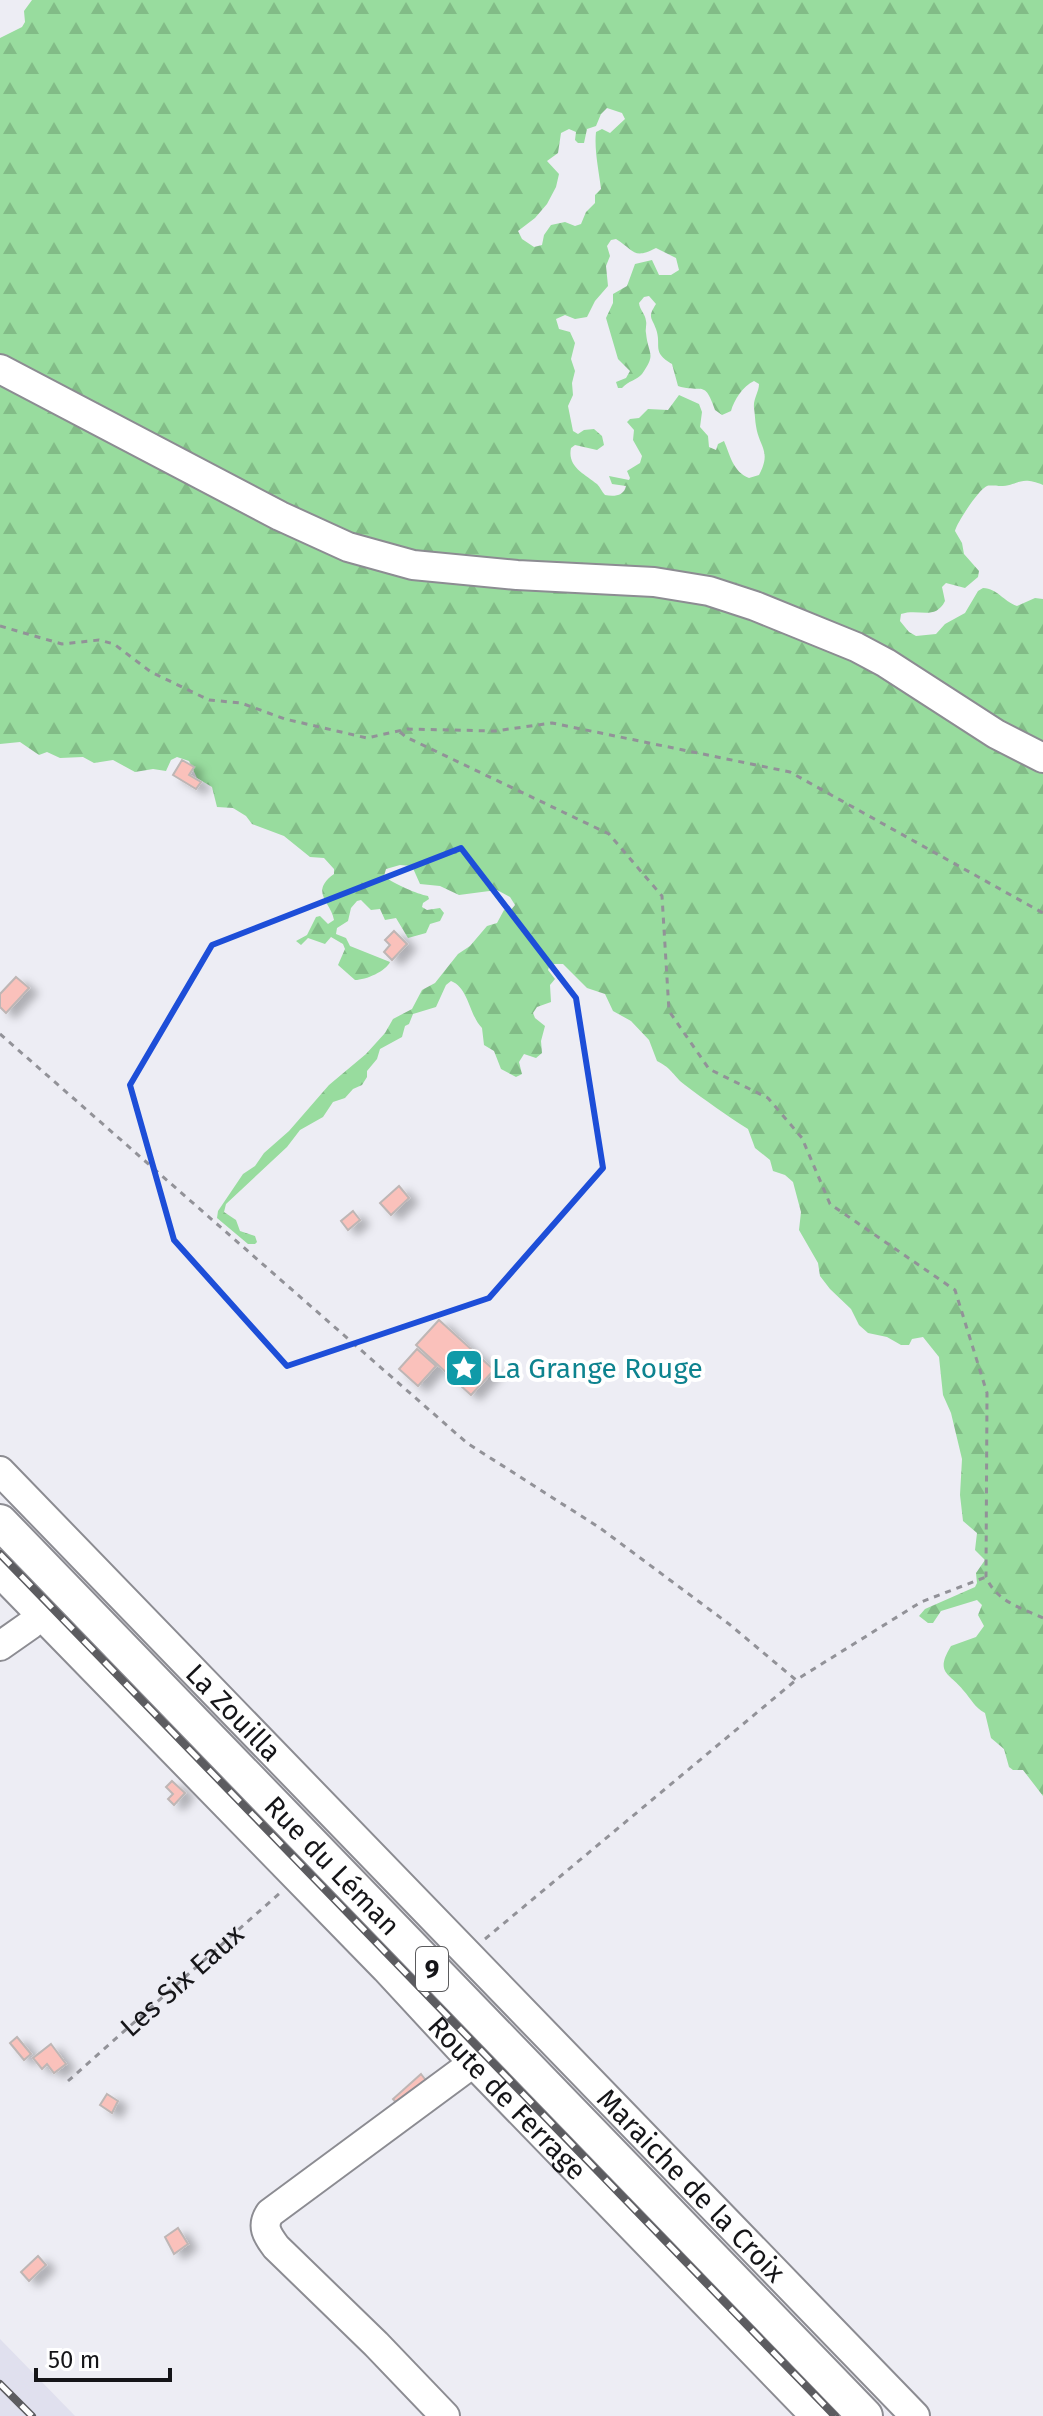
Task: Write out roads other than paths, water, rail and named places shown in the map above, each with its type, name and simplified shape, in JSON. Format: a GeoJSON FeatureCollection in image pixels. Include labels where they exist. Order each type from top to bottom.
{"type":"FeatureCollection","features":[{"type":"Feature","properties":{"kind":"main road","name":"Rue du Léman"},"geometry":{"type":"LineString","coordinates":[[0,1522],[865,2416]]}},
{"type":"Feature","properties":{"kind":"street"},"geometry":{"type":"LineString","coordinates":[[4,371],[280,516],[348,547],[423,566],[517,575],[639,580],[709,591],[856,647],[996,734],[1043,758]]}},
{"type":"Feature","properties":{"kind":"street","name":"La Zouilla"},"geometry":{"type":"LineString","coordinates":[[0,1471],[468,1954]]}},
{"type":"Feature","properties":{"kind":"street","name":"Route de Ferrage"},"geometry":{"type":"LineString","coordinates":[[0,1573],[815,2416]]}},
{"type":"Feature","properties":{"kind":"street"},"geometry":{"type":"LineString","coordinates":[[0,1646],[40,1614]]}},
{"type":"Feature","properties":{"kind":"street","name":"Maraiche de la Croix"},"geometry":{"type":"LineString","coordinates":[[468,1954],[915,2416]]}},
{"type":"Feature","properties":{"kind":"street"},"geometry":{"type":"LineString","coordinates":[[445,2416],[276,2247],[267,2235],[265,2225],[270,2213],[473,2063]]}},
{"type":"Feature","properties":{"kind":"railway"},"geometry":{"type":"LineString","coordinates":[[0,1554],[835,2416]]}},
{"type":"Feature","properties":{"kind":"railway"},"geometry":{"type":"LineString","coordinates":[[0,2384],[32,2416]]}},
{"type":"Feature","properties":{"kind":"place","name":"La Grange Rouge"},"geometry":{"type":"Point","coordinates":[464,1368]}}]}
